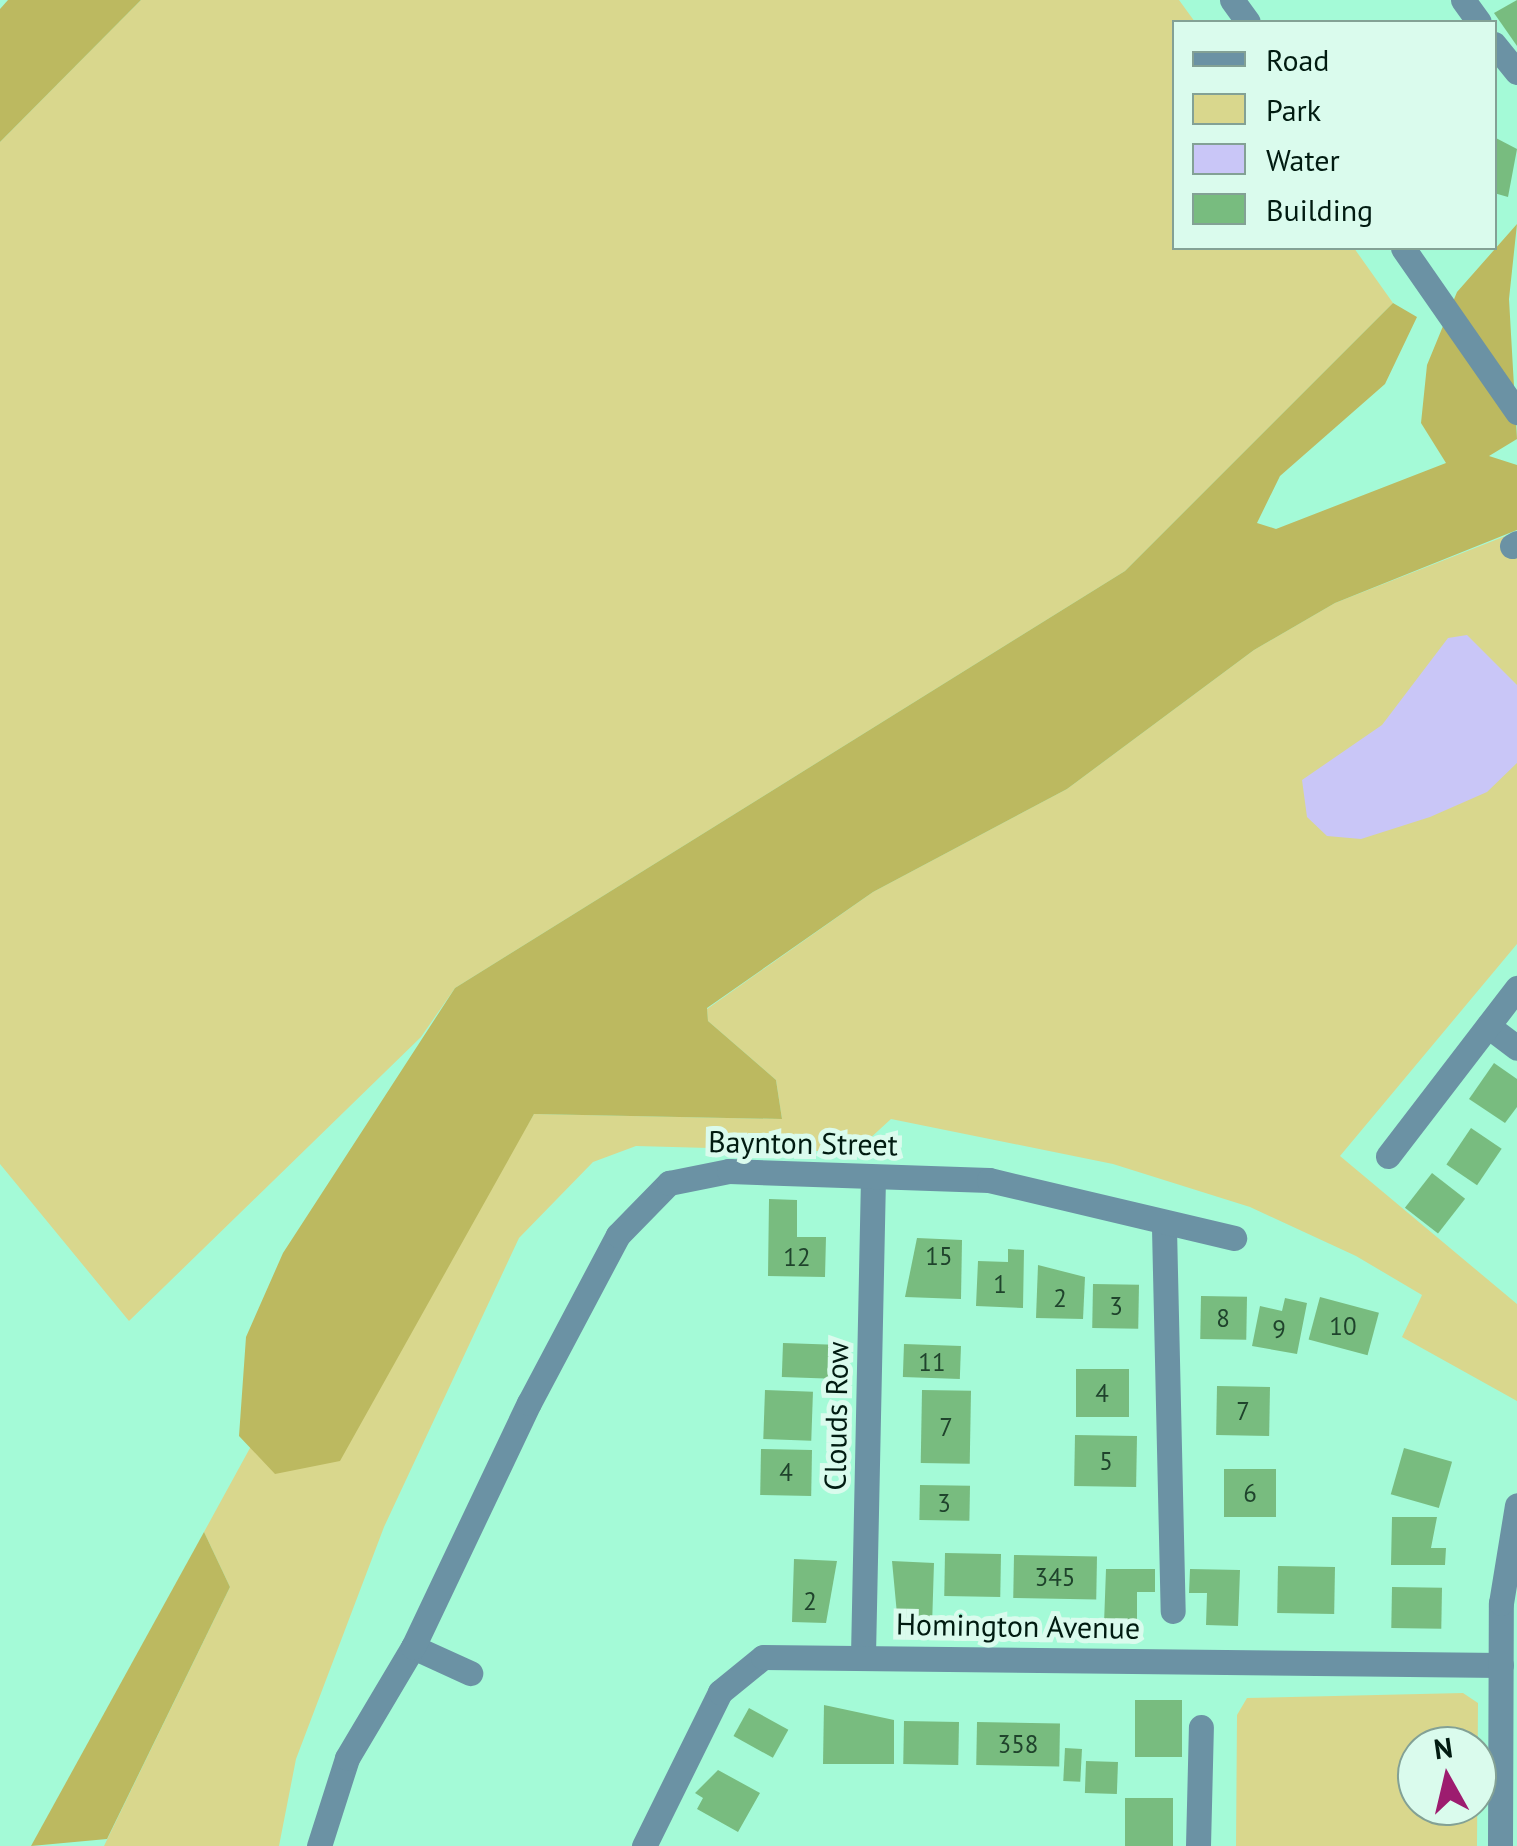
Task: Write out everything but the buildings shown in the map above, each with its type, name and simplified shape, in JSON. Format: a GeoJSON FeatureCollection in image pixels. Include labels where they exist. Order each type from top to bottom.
{"type":"FeatureCollection","features":[{"type":"Feature","properties":{"kind":"street"},"geometry":{"type":"LineString","coordinates":[[1497,48],[1517,72]]}},
{"type":"Feature","properties":{"kind":"street"},"geometry":{"type":"LineString","coordinates":[[1404,250],[1517,412]]}},
{"type":"Feature","properties":{"kind":"street"},"geometry":{"type":"LineString","coordinates":[[1388,1156],[1517,988]]}},
{"type":"Feature","properties":{"kind":"street"},"geometry":{"type":"LineString","coordinates":[[1488,1026],[1517,1048]]}},
{"type":"Feature","properties":{"kind":"street","name":"Baynton Street"},"geometry":{"type":"LineString","coordinates":[[319,1846],[347,1758],[413,1647],[528,1404],[639,1210],[699,1172],[990,1180],[1164,1228],[1234,1238]]}},
{"type":"Feature","properties":{"kind":"street","name":"Clouds Row"},"geometry":{"type":"LineString","coordinates":[[863,1654],[873,1179]]}},
{"type":"Feature","properties":{"kind":"street"},"geometry":{"type":"LineString","coordinates":[[1164,1228],[1173,1611]]}},
{"type":"Feature","properties":{"kind":"street"},"geometry":{"type":"LineString","coordinates":[[1500,1846],[1500,1665],[1517,1504]]}},
{"type":"Feature","properties":{"kind":"street"},"geometry":{"type":"LineString","coordinates":[[413,1647],[470,1674]]}},
{"type":"Feature","properties":{"kind":"street","name":"Homington Avenue"},"geometry":{"type":"LineString","coordinates":[[644,1846],[733,1675],[763,1657],[863,1654],[1500,1665]]}},
{"type":"Feature","properties":{"kind":"street"},"geometry":{"type":"LineString","coordinates":[[1198,1846],[1201,1727]]}},
{"type":"Feature","properties":{"kind":"green space"},"geometry":{"type":"Polygon","coordinates":[[[141,0],[1179,0],[1194,20],[1172,20],[1172,250],[1355,250],[1393,303],[1125,571],[455,988],[421,1037],[129,1321],[0,1164],[0,142],[141,0]]]}},
{"type":"Feature","properties":{"kind":"green space"},"geometry":{"type":"Polygon","coordinates":[[[1508,535],[1517,550],[1517,944],[1340,1156],[1517,1304],[1517,1401],[1402,1337],[1422,1295],[1356,1256],[1250,1207],[1113,1164],[891,1119],[855,1152],[636,1146],[593,1162],[519,1238],[384,1527],[296,1759],[279,1846],[104,1846],[230,1587],[204,1532],[250,1448],[458,1239],[534,1114],[782,1119],[776,1080],[708,1021],[707,1009],[873,892],[1067,789],[1254,650],[1335,603],[1508,535]]]}},
{"type":"Feature","properties":{"kind":"green space"},"geometry":{"type":"Polygon","coordinates":[[[1463,1693],[1478,1703],[1478,1726],[1397,1726],[1397,1826],[1477,1826],[1477,1846],[1236,1846],[1237,1715],[1247,1698],[1463,1693]]]}},
{"type":"Feature","properties":{"kind":"shaded area"},"geometry":{"type":"Polygon","coordinates":[[[8,0],[141,0],[0,142],[0,9],[8,0]]]}},
{"type":"Feature","properties":{"kind":"shaded area"},"geometry":{"type":"Polygon","coordinates":[[[1517,224],[1509,299],[1517,439],[1489,456],[1517,465],[1517,530],[1335,603],[1254,650],[1067,789],[873,892],[707,1008],[708,1021],[776,1080],[782,1119],[534,1114],[340,1461],[275,1474],[239,1436],[246,1337],[283,1253],[455,988],[1125,571],[1393,303],[1417,317],[1385,384],[1280,476],[1257,523],[1276,529],[1446,463],[1421,423],[1427,365],[1457,292],[1517,224]]]}},
{"type":"Feature","properties":{"kind":"shaded area"},"geometry":{"type":"Polygon","coordinates":[[[204,1532],[230,1587],[107,1839],[31,1846],[204,1532]]]}},
{"type":"Feature","properties":{"kind":"water"},"geometry":{"type":"Polygon","coordinates":[[[1467,635],[1517,685],[1517,763],[1487,792],[1430,817],[1361,839],[1327,836],[1307,817],[1302,780],[1382,725],[1448,638],[1467,635]]]}}]}
